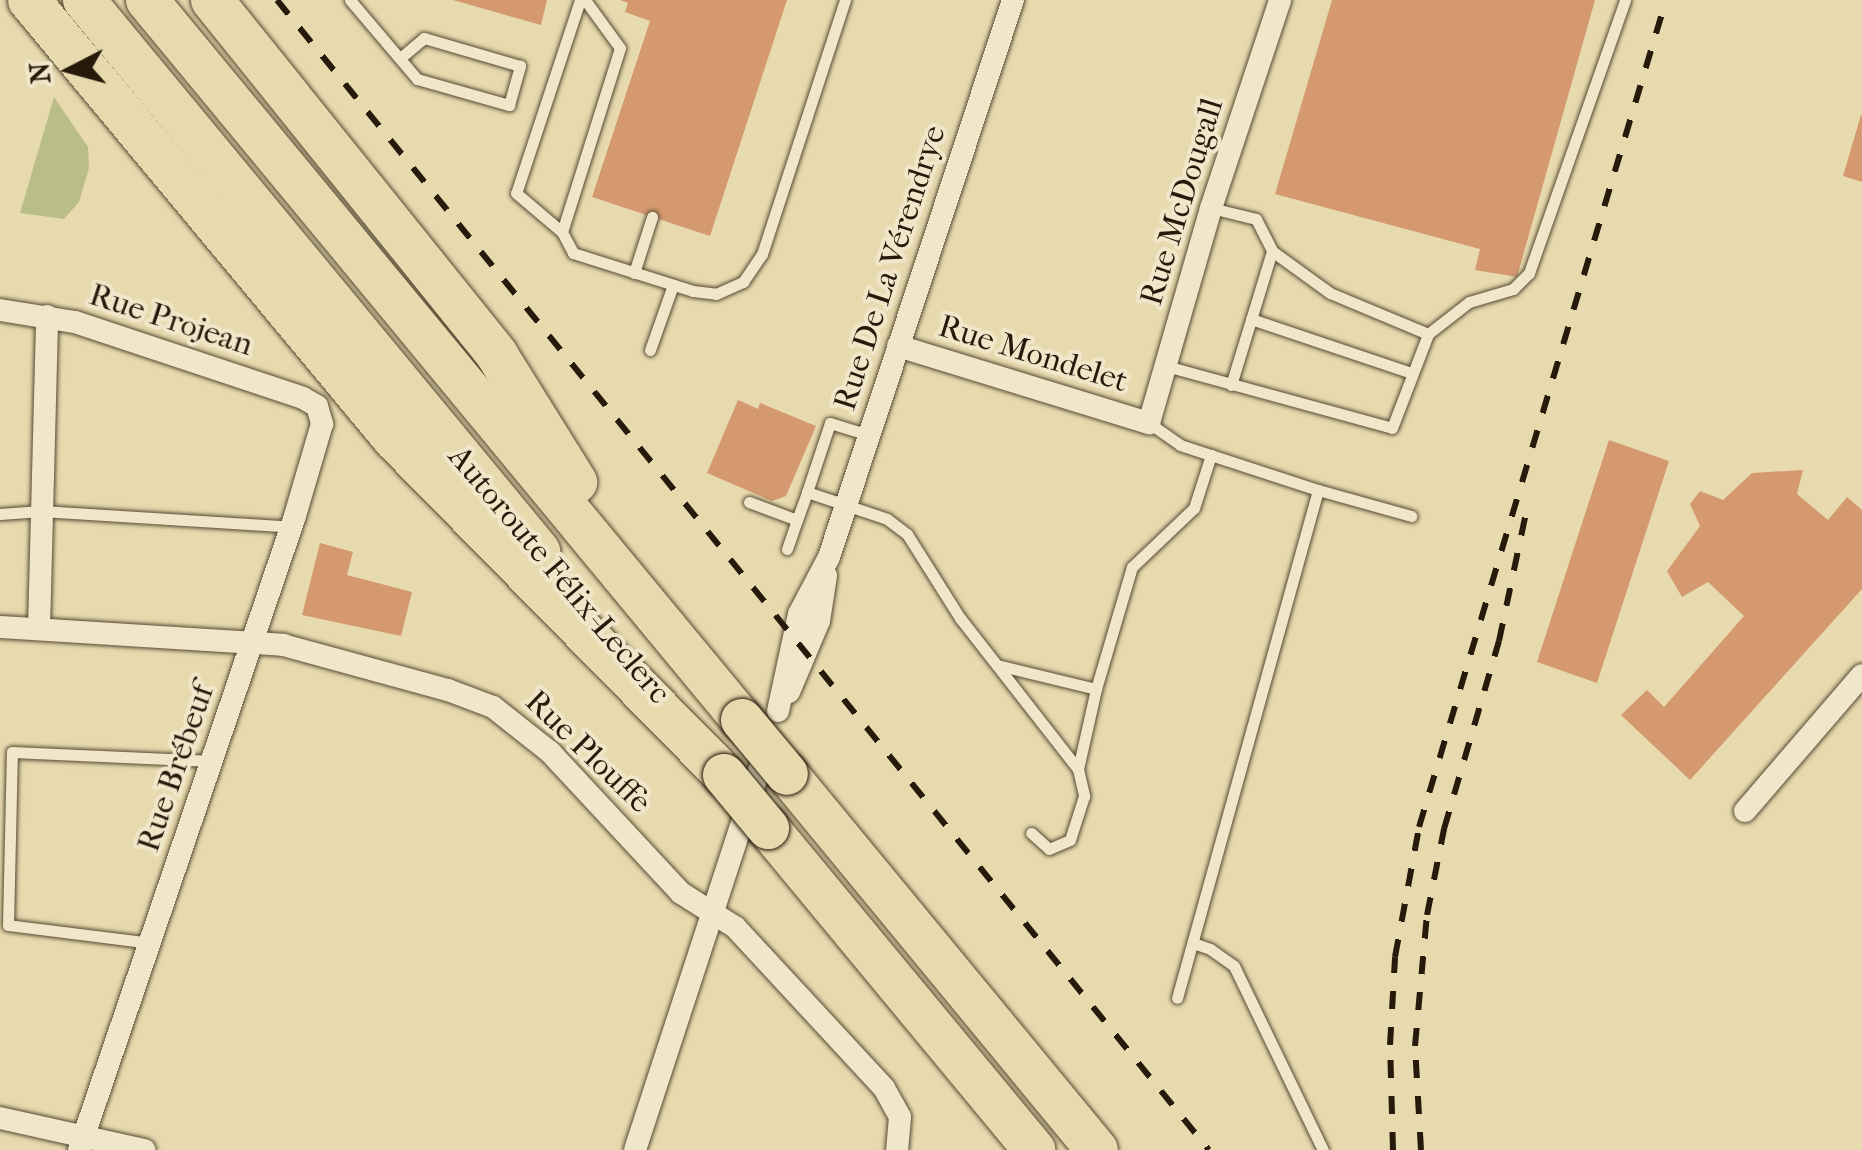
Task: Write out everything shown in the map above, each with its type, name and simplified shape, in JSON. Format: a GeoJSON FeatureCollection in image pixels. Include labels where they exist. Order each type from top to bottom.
{"type":"FeatureCollection","features":[{"type":"Feature","properties":{"kind":"highway"},"geometry":{"type":"LineString","coordinates":[[30,0],[394,439],[724,774]]}},
{"type":"Feature","properties":{"kind":"highway","name":"Autoroute Félix-Leclerc"},"geometry":{"type":"LineString","coordinates":[[84,0],[1034,1150]]}},
{"type":"Feature","properties":{"kind":"highway","name":"Autoroute Félix-Leclerc"},"geometry":{"type":"LineString","coordinates":[[148,0],[660,619],[760,716],[787,774],[1097,1150]]}},
{"type":"Feature","properties":{"kind":"highway"},"geometry":{"type":"LineString","coordinates":[[212,0],[498,355],[660,619]]}},
{"type":"Feature","properties":{"kind":"street","name":"Rue De La Vérendrye"},"geometry":{"type":"LineString","coordinates":[[635,1150],[710,911],[760,716],[799,614],[828,557],[1012,0]]}},
{"type":"Feature","properties":{"kind":"street","name":"Rue McDougall"},"geometry":{"type":"LineString","coordinates":[[1149,423],[1211,208],[1280,0]]}},
{"type":"Feature","properties":{"kind":"street","name":"Rue Projean"},"geometry":{"type":"LineString","coordinates":[[0,310],[47,316],[126,338],[317,406]]}},
{"type":"Feature","properties":{"kind":"street"},"geometry":{"type":"LineString","coordinates":[[38,628],[47,316]]}},
{"type":"Feature","properties":{"kind":"street","name":"Rue Mondelet"},"geometry":{"type":"LineString","coordinates":[[898,346],[1149,423]]}},
{"type":"Feature","properties":{"kind":"street","name":"Rue Brébeuf"},"geometry":{"type":"LineString","coordinates":[[82,1142],[320,442],[317,406]]}},
{"type":"Feature","properties":{"kind":"street","name":"Rue Plouffe"},"geometry":{"type":"LineString","coordinates":[[0,626],[252,642],[448,690],[502,713],[550,752],[680,893],[735,927],[884,1088],[900,1117],[897,1150]]}},
{"type":"Feature","properties":{"kind":"street"},"geometry":{"type":"LineString","coordinates":[[1745,810],[1862,674]]}},
{"type":"Feature","properties":{"kind":"street"},"geometry":{"type":"LineString","coordinates":[[0,1118],[82,1142],[144,1150]]}},
{"type":"Feature","properties":{"kind":"lane"},"geometry":{"type":"LineString","coordinates":[[350,0],[417,79],[508,105],[520,66],[424,38],[400,58]]}},
{"type":"Feature","properties":{"kind":"lane"},"geometry":{"type":"LineString","coordinates":[[583,0],[516,194],[562,232],[573,253],[673,285],[716,294],[738,286],[754,270],[840,1]]}},
{"type":"Feature","properties":{"kind":"lane"},"geometry":{"type":"LineString","coordinates":[[562,232],[620,48],[583,0]]}},
{"type":"Feature","properties":{"kind":"lane"},"geometry":{"type":"LineString","coordinates":[[1166,366],[1392,428],[1428,334],[1469,302],[1512,288],[1529,274],[1626,0]]}},
{"type":"Feature","properties":{"kind":"lane"},"geometry":{"type":"LineString","coordinates":[[1211,208],[1256,219],[1272,251],[1330,293],[1428,334]]}},
{"type":"Feature","properties":{"kind":"lane"},"geometry":{"type":"LineString","coordinates":[[634,273],[652,216]]}},
{"type":"Feature","properties":{"kind":"lane"},"geometry":{"type":"LineString","coordinates":[[1230,385],[1272,251]]}},
{"type":"Feature","properties":{"kind":"lane"},"geometry":{"type":"LineString","coordinates":[[650,350],[673,285]]}},
{"type":"Feature","properties":{"kind":"lane"},"geometry":{"type":"LineString","coordinates":[[1251,320],[1411,374]]}},
{"type":"Feature","properties":{"kind":"lane"},"geometry":{"type":"LineString","coordinates":[[787,549],[830,423],[869,436]]}},
{"type":"Feature","properties":{"kind":"lane"},"geometry":{"type":"LineString","coordinates":[[1149,423],[1180,445],[1411,516]]}},
{"type":"Feature","properties":{"kind":"lane"},"geometry":{"type":"LineString","coordinates":[[1031,834],[1049,849],[1070,840],[1084,796],[1078,768],[1096,689],[1132,567],[1194,508],[1211,455]]}},
{"type":"Feature","properties":{"kind":"lane"},"geometry":{"type":"LineString","coordinates":[[1177,998],[1318,490]]}},
{"type":"Feature","properties":{"kind":"lane"},"geometry":{"type":"LineString","coordinates":[[806,492],[887,520],[914,542],[960,618],[1078,768]]}},
{"type":"Feature","properties":{"kind":"lane"},"geometry":{"type":"LineString","coordinates":[[749,502],[796,520]]}},
{"type":"Feature","properties":{"kind":"lane"},"geometry":{"type":"LineString","coordinates":[[0,514],[41,512],[292,527]]}},
{"type":"Feature","properties":{"kind":"lane"},"geometry":{"type":"LineString","coordinates":[[996,665],[1096,689]]}},
{"type":"Feature","properties":{"kind":"lane"},"geometry":{"type":"LineString","coordinates":[[152,943],[8,925],[12,752],[213,760]]}},
{"type":"Feature","properties":{"kind":"lane"},"geometry":{"type":"LineString","coordinates":[[1192,943],[1210,948],[1234,966],[1323,1150]]}},
{"type":"Feature","properties":{"kind":"green space"},"geometry":{"type":"Polygon","coordinates":[[[54,97],[88,147],[89,168],[79,202],[64,219],[20,213],[54,97]]]}},
{"type":"Feature","properties":{"kind":"building"},"geometry":{"type":"Polygon","coordinates":[[[453,0],[547,0],[541,25],[453,0]]]}},
{"type":"Feature","properties":{"kind":"building"},"geometry":{"type":"Polygon","coordinates":[[[620,0],[787,0],[710,236],[592,197],[650,21],[625,12],[628,3],[620,0]]]}},
{"type":"Feature","properties":{"kind":"building"},"geometry":{"type":"Polygon","coordinates":[[[1332,0],[1595,0],[1517,277],[1475,270],[1480,249],[1275,194],[1332,0]]]}},
{"type":"Feature","properties":{"kind":"building"},"geometry":{"type":"Polygon","coordinates":[[[1862,115],[1862,182],[1843,176],[1862,115]]]}},
{"type":"Feature","properties":{"kind":"building"},"geometry":{"type":"Polygon","coordinates":[[[738,400],[758,409],[760,403],[816,426],[786,496],[772,501],[707,473],[738,400]]]}},
{"type":"Feature","properties":{"kind":"building"},"geometry":{"type":"Polygon","coordinates":[[[1609,440],[1669,461],[1597,683],[1537,662],[1609,440]]]}},
{"type":"Feature","properties":{"kind":"building"},"geometry":{"type":"Polygon","coordinates":[[[1803,470],[1797,494],[1828,520],[1847,497],[1862,510],[1862,589],[1690,780],[1621,715],[1647,690],[1664,707],[1744,616],[1708,582],[1682,597],[1667,571],[1700,526],[1690,504],[1700,491],[1723,500],[1752,473],[1803,470]]]}},
{"type":"Feature","properties":{"kind":"building"},"geometry":{"type":"Polygon","coordinates":[[[320,543],[353,552],[347,575],[412,592],[401,636],[302,615],[320,543]]]}},
{"type":"Feature","properties":{"kind":"railway"},"geometry":{"type":"LineString","coordinates":[[277,0],[1209,1150]]}},
{"type":"Feature","properties":{"kind":"railway"},"geometry":{"type":"LineString","coordinates":[[1393,1150],[1390,1045],[1395,957],[1419,827],[1666,0]]}},
{"type":"Feature","properties":{"kind":"railway"},"geometry":{"type":"LineString","coordinates":[[1421,1150],[1415,1046],[1427,915],[1444,829],[1499,641],[1527,508]]}}]}
